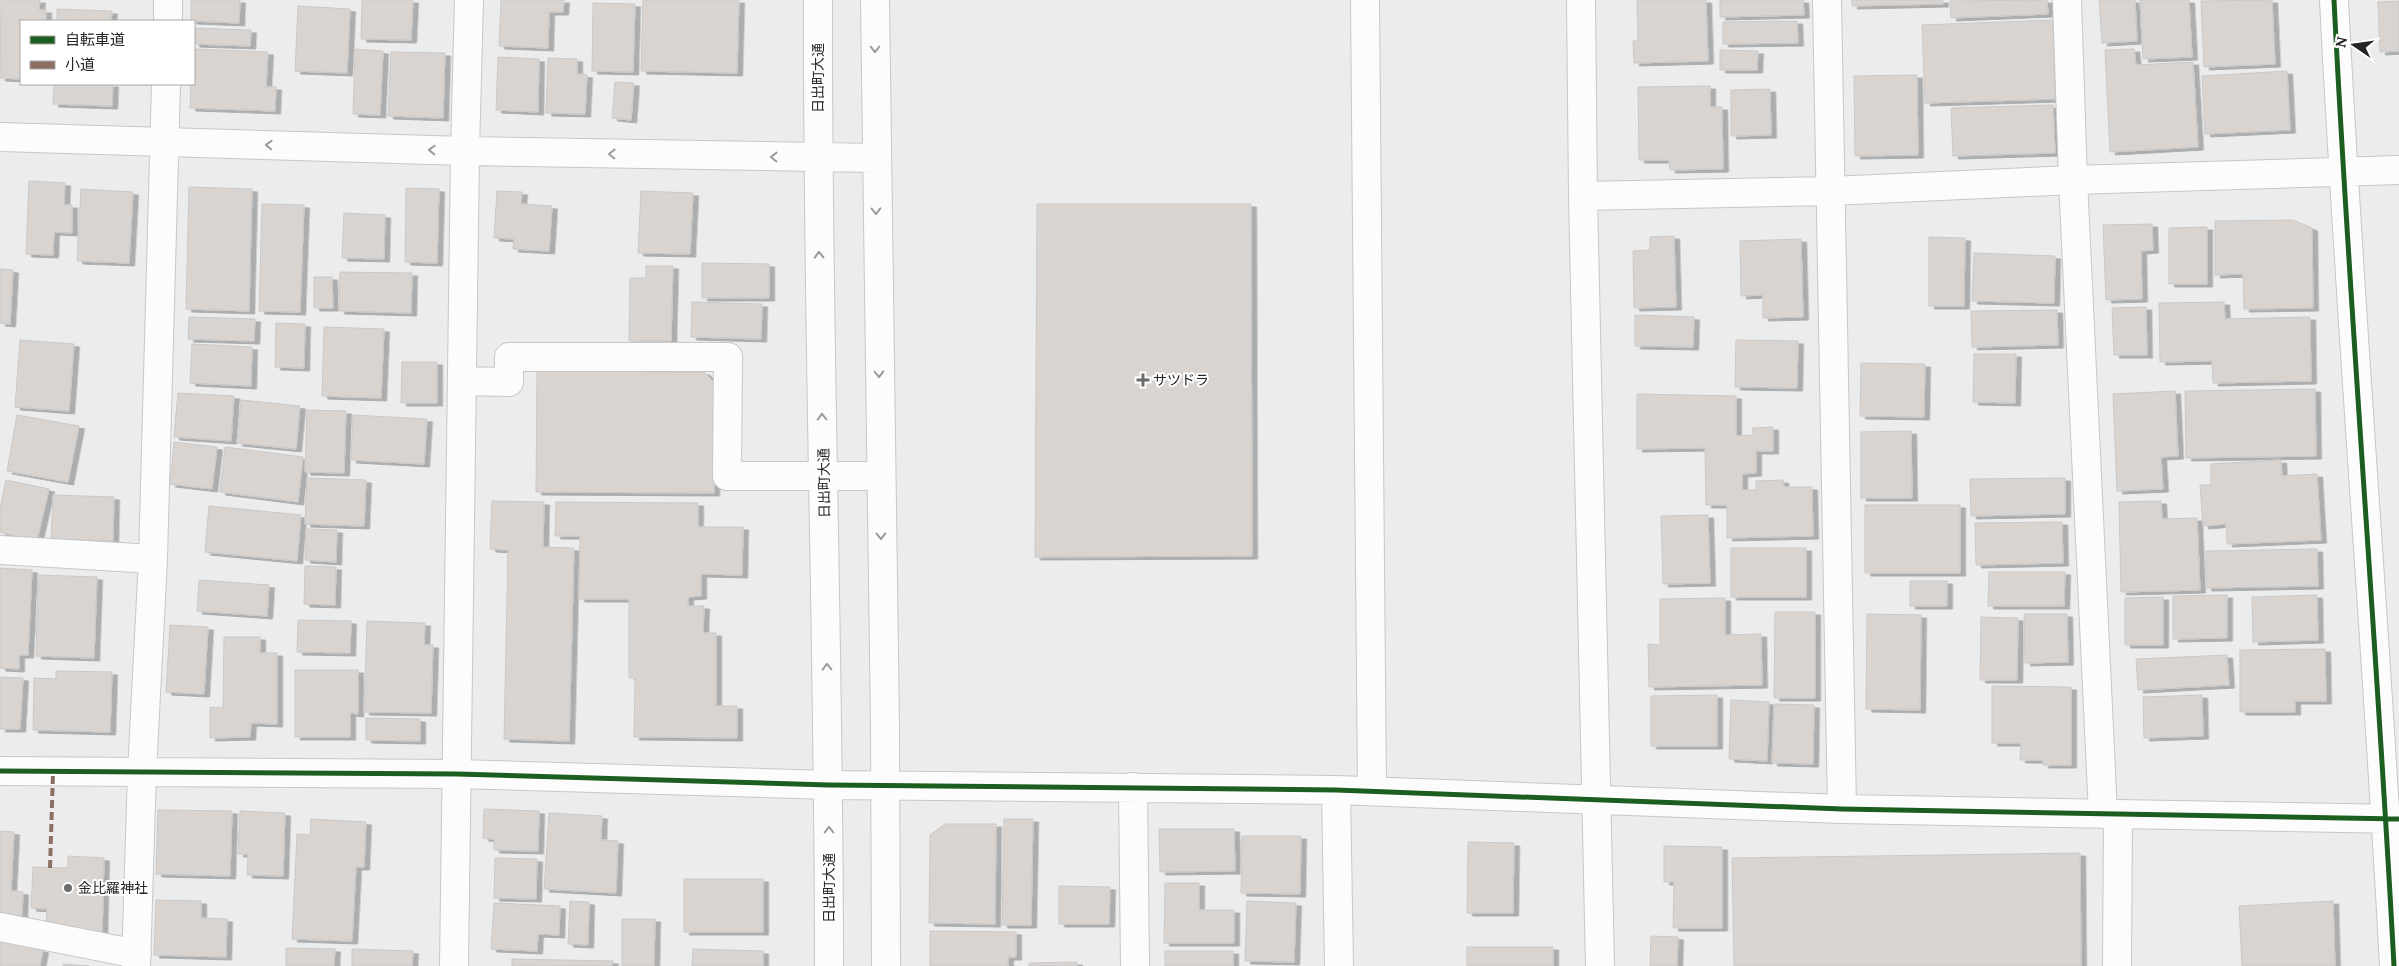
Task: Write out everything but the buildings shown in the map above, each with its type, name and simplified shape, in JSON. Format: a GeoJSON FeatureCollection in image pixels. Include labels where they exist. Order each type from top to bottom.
{"type":"FeatureCollection","features":[{"type":"Feature","properties":{"kind":"street"},"geometry":{"type":"LineString","coordinates":[[168,0],[168,20]]}},
{"type":"Feature","properties":{"kind":"street"},"geometry":{"type":"LineString","coordinates":[[454,966],[464,151],[469,0]]}},
{"type":"Feature","properties":{"kind":"street","name":"日出町大通"},"geometry":{"type":"LineString","coordinates":[[818,0],[818,158],[829,785],[829,966]]}},
{"type":"Feature","properties":{"kind":"street"},"geometry":{"type":"LineString","coordinates":[[875,0],[875,158],[886,966]]}},
{"type":"Feature","properties":{"kind":"street"},"geometry":{"type":"LineString","coordinates":[[1365,0],[1372,792]]}},
{"type":"Feature","properties":{"kind":"street"},"geometry":{"type":"LineString","coordinates":[[1581,0],[1583,196],[1600,966]]}},
{"type":"Feature","properties":{"kind":"street"},"geometry":{"type":"LineString","coordinates":[[1827,0],[1842,809]]}},
{"type":"Feature","properties":{"kind":"street"},"geometry":{"type":"LineString","coordinates":[[2067,0],[2073,180],[2111,814],[2117,966]]}},
{"type":"Feature","properties":{"kind":"street"},"geometry":{"type":"LineString","coordinates":[[2334,0],[2343,170],[2393,819],[2394,966]]}},
{"type":"Feature","properties":{"kind":"street"},"geometry":{"type":"LineString","coordinates":[[0,926],[137,960],[142,772],[153,558],[166,85]]}},
{"type":"Feature","properties":{"kind":"street"},"geometry":{"type":"LineString","coordinates":[[0,138],[164,141],[464,151],[875,158]]}},
{"type":"Feature","properties":{"kind":"street"},"geometry":{"type":"LineString","coordinates":[[1583,196],[1831,191],[2343,170],[2399,170]]}},
{"type":"Feature","properties":{"kind":"street"},"geometry":{"type":"LineString","coordinates":[[462,382],[509,382],[509,358],[728,357],[727,476],[880,476]]}},
{"type":"Feature","properties":{"kind":"street"},"geometry":{"type":"LineString","coordinates":[[0,550],[153,558]]}},
{"type":"Feature","properties":{"kind":"street"},"geometry":{"type":"LineString","coordinates":[[0,771],[457,774],[829,785],[1336,790],[1596,802],[1842,809],[2393,819]]}},
{"type":"Feature","properties":{"kind":"street"},"geometry":{"type":"LineString","coordinates":[[1134,788],[1135,966]]}},
{"type":"Feature","properties":{"kind":"street"},"geometry":{"type":"LineString","coordinates":[[1336,790],[1339,966]]}},
{"type":"Feature","properties":{"kind":"marked path"},"geometry":{"type":"LineString","coordinates":[[50,868],[53,773]]}},
{"type":"Feature","properties":{"kind":"cycle path"},"geometry":{"type":"LineString","coordinates":[[2334,0],[2340,121],[2394,966]]}},
{"type":"Feature","properties":{"kind":"cycle path"},"geometry":{"type":"LineString","coordinates":[[0,771],[457,774],[829,785],[1336,790],[1842,809],[2399,819]]}},
{"type":"Feature","properties":{"kind":"place","name":"サツドラ"},"geometry":{"type":"Point","coordinates":[1143,380]}},
{"type":"Feature","properties":{"kind":"place","name":"金比羅神社"},"geometry":{"type":"Point","coordinates":[68,888]}}]}
